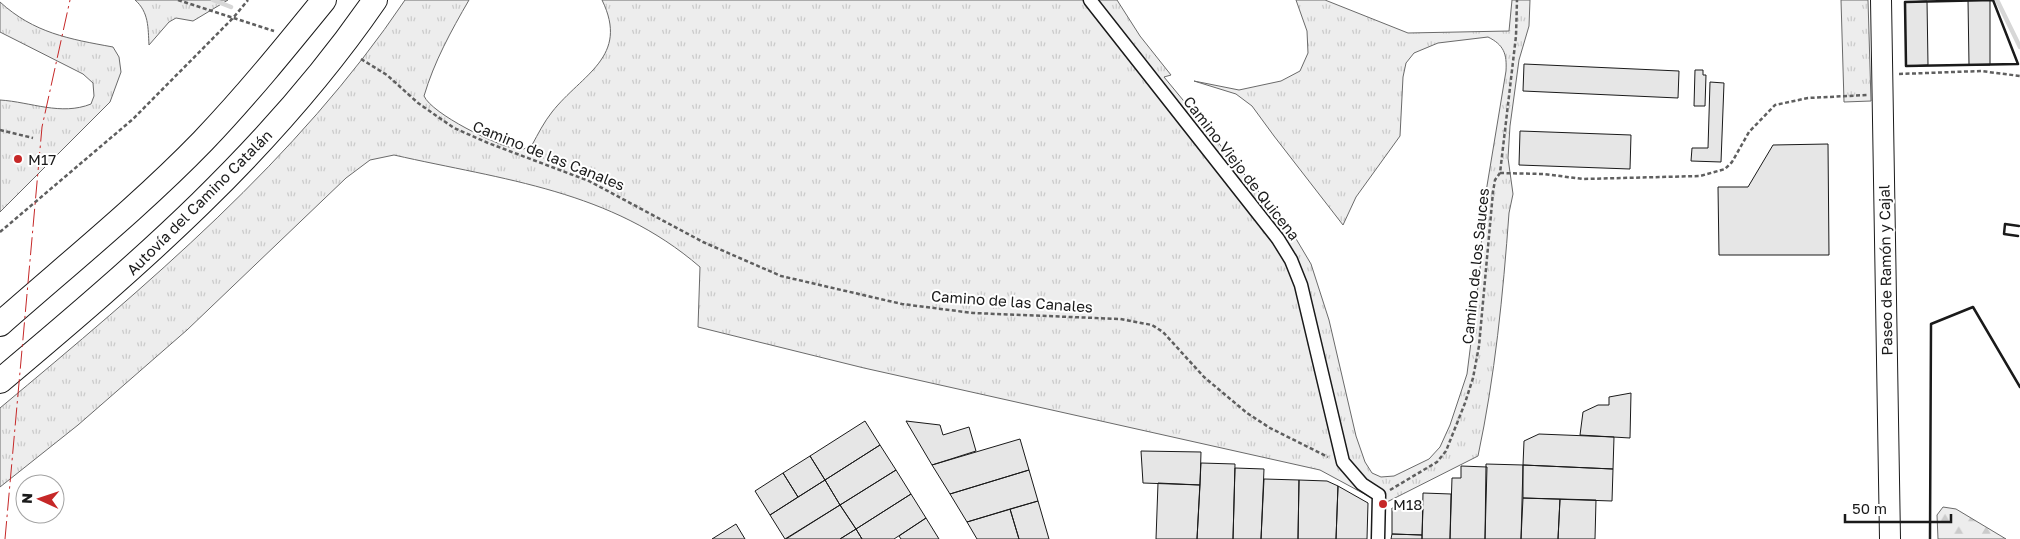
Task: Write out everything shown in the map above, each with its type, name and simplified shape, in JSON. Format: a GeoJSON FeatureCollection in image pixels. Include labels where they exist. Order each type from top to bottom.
{"type":"FeatureCollection","features":[{"type":"Feature","properties":{"kind":"highway"},"geometry":{"type":"LineString","coordinates":[[0,324],[133,207],[202,142],[267,71],[324,0]]}},
{"type":"Feature","properties":{"kind":"highway","name":"Autovía del Camino Catalán"},"geometry":{"type":"LineString","coordinates":[[0,381],[134,268],[208,197],[288,112],[328,66],[375,0]]}},
{"type":"Feature","properties":{"kind":"main road","name":"Paseo de Ramón y Cajal"},"geometry":{"type":"LineString","coordinates":[[1881,0],[1890,539]]}},
{"type":"Feature","properties":{"kind":"street","name":"Camino Viejo de Quicena"},"geometry":{"type":"LineString","coordinates":[[1090,0],[1278,240],[1291,260],[1301,285],[1343,462],[1362,484],[1380,495]]}},
{"type":"Feature","properties":{"kind":"street"},"geometry":{"type":"LineString","coordinates":[[1378,539],[1380,495]]}},
{"type":"Feature","properties":{"kind":"path"},"geometry":{"type":"LineString","coordinates":[[178,0],[277,32]]}},
{"type":"Feature","properties":{"kind":"path"},"geometry":{"type":"LineString","coordinates":[[0,232],[133,119],[233,18],[248,0]]}},
{"type":"Feature","properties":{"kind":"path","name":"Camino de los Sauces"},"geometry":{"type":"LineString","coordinates":[[1380,495],[1437,462],[1446,451],[1465,404],[1473,378],[1479,346],[1493,192],[1495,180],[1500,173],[1516,36],[1517,0]]}},
{"type":"Feature","properties":{"kind":"path","name":"Camino de las Canales"},"geometry":{"type":"LineString","coordinates":[[361,59],[387,75],[418,103],[454,128],[488,143],[589,181],[703,242],[781,276],[870,298],[920,306],[973,313],[1120,319],[1152,325],[1162,332],[1204,377],[1247,413],[1320,454],[1343,462]]}},
{"type":"Feature","properties":{"kind":"path"},"geometry":{"type":"LineString","coordinates":[[1500,173],[1583,179],[1700,176],[1725,170],[1732,162],[1749,132],[1775,105],[1882,85],[1981,71],[2020,76]]}},
{"type":"Feature","properties":{"kind":"path"},"geometry":{"type":"LineString","coordinates":[[0,130],[34,138]]}},
{"type":"Feature","properties":{"kind":"green space"},"geometry":{"type":"Polygon","coordinates":[[[135,0],[228,0],[193,21],[176,18],[169,22],[149,45],[148,26],[145,15],[135,0]]]}},
{"type":"Feature","properties":{"kind":"green space"},"geometry":{"type":"Polygon","coordinates":[[[405,0],[469,0],[443,47],[424,96],[439,111],[466,128],[495,142],[519,149],[532,145],[552,112],[599,63],[606,50],[610,36],[609,20],[602,0],[1117,0],[1140,36],[1171,75],[1164,77],[1292,232],[1311,264],[1329,320],[1356,436],[1365,462],[1372,473],[1381,477],[1394,476],[1429,459],[1440,447],[1450,425],[1467,374],[1480,270],[1483,210],[1506,71],[1505,55],[1498,43],[1488,37],[1438,43],[1414,53],[1406,63],[1403,77],[1400,136],[1356,197],[1343,225],[1252,106],[1236,94],[1194,81],[1239,90],[1281,81],[1300,71],[1308,53],[1307,31],[1296,0],[1325,0],[1408,33],[1509,31],[1512,0],[1530,0],[1529,26],[1519,60],[1510,126],[1508,158],[1513,194],[1509,213],[1498,335],[1478,456],[1383,504],[1320,470],[864,368],[698,327],[700,267],[666,241],[630,221],[593,204],[516,181],[394,155],[370,160],[346,178],[187,330],[78,425],[0,487],[0,408],[110,315],[217,218],[317,114],[363,58],[405,0]]]}},
{"type":"Feature","properties":{"kind":"green space"},"geometry":{"type":"Polygon","coordinates":[[[1841,0],[1868,0],[1871,101],[1844,102],[1841,0]]]}},
{"type":"Feature","properties":{"kind":"green space"},"geometry":{"type":"Polygon","coordinates":[[[0,2],[13,13],[39,28],[82,41],[113,47],[119,57],[121,72],[110,102],[0,212],[0,100],[68,109],[91,104],[94,96],[93,83],[83,74],[0,32],[0,2]]]}},
{"type":"Feature","properties":{"kind":"green space"},"geometry":{"type":"Polygon","coordinates":[[[1943,507],[1956,509],[2006,539],[1938,539],[1937,515],[1943,507]]]}},
{"type":"Feature","properties":{"kind":"building"},"geometry":{"type":"Polygon","coordinates":[[[1968,0],[1990,0],[1990,65],[1969,65],[1968,0]]]}},
{"type":"Feature","properties":{"kind":"building"},"geometry":{"type":"Polygon","coordinates":[[[1927,1],[1928,65],[1906,66],[1905,2],[1927,1]]]}},
{"type":"Feature","properties":{"kind":"building"},"geometry":{"type":"Polygon","coordinates":[[[1524,64],[1679,71],[1678,98],[1523,91],[1524,64]]]}},
{"type":"Feature","properties":{"kind":"building"},"geometry":{"type":"Polygon","coordinates":[[[1695,70],[1703,70],[1703,75],[1706,75],[1705,106],[1694,106],[1695,70]]]}},
{"type":"Feature","properties":{"kind":"building"},"geometry":{"type":"Polygon","coordinates":[[[1710,82],[1724,83],[1721,162],[1691,161],[1692,148],[1708,148],[1710,82]]]}},
{"type":"Feature","properties":{"kind":"building"},"geometry":{"type":"Polygon","coordinates":[[[1520,131],[1631,135],[1630,169],[1519,165],[1520,131]]]}},
{"type":"Feature","properties":{"kind":"building"},"geometry":{"type":"Polygon","coordinates":[[[1828,144],[1829,255],[1719,255],[1718,187],[1748,187],[1773,145],[1828,144]]]}},
{"type":"Feature","properties":{"kind":"building"},"geometry":{"type":"Polygon","coordinates":[[[1631,393],[1630,438],[1580,435],[1583,412],[1598,405],[1609,405],[1609,397],[1631,393]]]}},
{"type":"Feature","properties":{"kind":"building"},"geometry":{"type":"Polygon","coordinates":[[[865,421],[880,445],[825,480],[810,456],[865,421]]]}},
{"type":"Feature","properties":{"kind":"building"},"geometry":{"type":"Polygon","coordinates":[[[906,421],[940,425],[943,435],[969,427],[976,451],[932,465],[906,421]]]}},
{"type":"Feature","properties":{"kind":"building"},"geometry":{"type":"Polygon","coordinates":[[[1539,434],[1614,437],[1613,469],[1523,465],[1524,441],[1539,434]]]}},
{"type":"Feature","properties":{"kind":"building"},"geometry":{"type":"Polygon","coordinates":[[[1020,439],[1029,470],[950,494],[932,465],[1020,439]]]}},
{"type":"Feature","properties":{"kind":"building"},"geometry":{"type":"Polygon","coordinates":[[[880,445],[896,470],[840,505],[825,480],[880,445]]]}},
{"type":"Feature","properties":{"kind":"building"},"geometry":{"type":"Polygon","coordinates":[[[1141,451],[1201,452],[1200,485],[1143,483],[1141,451]]]}},
{"type":"Feature","properties":{"kind":"building"},"geometry":{"type":"Polygon","coordinates":[[[810,456],[825,480],[798,497],[783,473],[810,456]]]}},
{"type":"Feature","properties":{"kind":"building"},"geometry":{"type":"Polygon","coordinates":[[[1201,463],[1235,464],[1233,539],[1197,539],[1201,463]]]}},
{"type":"Feature","properties":{"kind":"building"},"geometry":{"type":"Polygon","coordinates":[[[1486,464],[1523,465],[1521,539],[1485,539],[1486,464]]]}},
{"type":"Feature","properties":{"kind":"building"},"geometry":{"type":"Polygon","coordinates":[[[1523,465],[1613,469],[1612,501],[1523,498],[1523,465]]]}},
{"type":"Feature","properties":{"kind":"building"},"geometry":{"type":"Polygon","coordinates":[[[1461,466],[1487,467],[1485,539],[1450,539],[1452,478],[1461,478],[1461,466]]]}},
{"type":"Feature","properties":{"kind":"building"},"geometry":{"type":"Polygon","coordinates":[[[1235,468],[1264,469],[1261,539],[1233,539],[1235,468]]]}},
{"type":"Feature","properties":{"kind":"building"},"geometry":{"type":"Polygon","coordinates":[[[896,470],[911,494],[856,529],[840,505],[896,470]]]}},
{"type":"Feature","properties":{"kind":"building"},"geometry":{"type":"Polygon","coordinates":[[[1029,470],[1038,501],[967,522],[950,494],[1029,470]]]}},
{"type":"Feature","properties":{"kind":"building"},"geometry":{"type":"Polygon","coordinates":[[[783,473],[798,497],[770,515],[755,491],[783,473]]]}},
{"type":"Feature","properties":{"kind":"building"},"geometry":{"type":"Polygon","coordinates":[[[1264,479],[1299,480],[1298,539],[1261,539],[1264,479]]]}},
{"type":"Feature","properties":{"kind":"building"},"geometry":{"type":"Polygon","coordinates":[[[825,480],[840,505],[785,539],[770,515],[825,480]]]}},
{"type":"Feature","properties":{"kind":"building"},"geometry":{"type":"Polygon","coordinates":[[[1299,480],[1327,481],[1338,486],[1336,539],[1298,539],[1299,480]]]}},
{"type":"Feature","properties":{"kind":"building"},"geometry":{"type":"Polygon","coordinates":[[[1158,483],[1200,485],[1197,539],[1156,539],[1158,483]]]}},
{"type":"Feature","properties":{"kind":"building"},"geometry":{"type":"Polygon","coordinates":[[[1338,486],[1368,503],[1367,539],[1336,539],[1338,486]]]}},
{"type":"Feature","properties":{"kind":"building"},"geometry":{"type":"Polygon","coordinates":[[[1423,493],[1451,494],[1450,539],[1422,539],[1423,493]]]}},
{"type":"Feature","properties":{"kind":"building"},"geometry":{"type":"Polygon","coordinates":[[[911,494],[926,518],[894,539],[862,539],[856,529],[911,494]]]}},
{"type":"Feature","properties":{"kind":"building"},"geometry":{"type":"Polygon","coordinates":[[[1523,498],[1560,499],[1558,539],[1521,539],[1523,498]]]}},
{"type":"Feature","properties":{"kind":"building"},"geometry":{"type":"Polygon","coordinates":[[[1560,499],[1596,500],[1595,539],[1558,539],[1560,499]]]}},
{"type":"Feature","properties":{"kind":"building"},"geometry":{"type":"Polygon","coordinates":[[[1038,501],[1049,539],[1019,539],[1010,509],[1038,501]]]}},
{"type":"Feature","properties":{"kind":"building"},"geometry":{"type":"Polygon","coordinates":[[[840,505],[856,529],[840,539],[786,539],[840,505]]]}},
{"type":"Feature","properties":{"kind":"building"},"geometry":{"type":"Polygon","coordinates":[[[1392,508],[1423,509],[1422,535],[1392,534],[1392,508]]]}},
{"type":"Feature","properties":{"kind":"building"},"geometry":{"type":"Polygon","coordinates":[[[1010,509],[1019,539],[977,539],[967,522],[1010,509]]]}},
{"type":"Feature","properties":{"kind":"building"},"geometry":{"type":"Polygon","coordinates":[[[926,518],[939,539],[901,539],[899,536],[926,518]]]}},
{"type":"Feature","properties":{"kind":"building"},"geometry":{"type":"Polygon","coordinates":[[[736,524],[745,539],[712,539],[736,524]]]}},
{"type":"Feature","properties":{"kind":"building"},"geometry":{"type":"Polygon","coordinates":[[[856,529],[862,539],[840,539],[856,529]]]}},
{"type":"Feature","properties":{"kind":"building"},"geometry":{"type":"Polygon","coordinates":[[[1392,534],[1422,535],[1422,539],[1391,539],[1392,534]]]}},
{"type":"Feature","properties":{"kind":"waterway"},"geometry":{"type":"LineString","coordinates":[[213,0],[231,7]]}},
{"type":"Feature","properties":{"kind":"waterway"},"geometry":{"type":"LineString","coordinates":[[1997,0],[2020,47]]}},
{"type":"Feature","properties":{"kind":"wall"},"geometry":{"type":"LineString","coordinates":[[1993,0],[2018,64],[1906,66],[1905,2],[1993,0]]}},
{"type":"Feature","properties":{"kind":"wall"},"geometry":{"type":"LineString","coordinates":[[2018,236],[2004,234],[2005,224],[2019,226]]}},
{"type":"Feature","properties":{"kind":"wall"},"geometry":{"type":"LineString","coordinates":[[1930,539],[1931,324],[1973,307],[2020,387]]}},
{"type":"Feature","properties":{"kind":"power"},"geometry":{"type":"LineString","coordinates":[[5,539],[42,127],[70,0]]}},
{"type":"Feature","properties":{"kind":"place","name":"M17"},"geometry":{"type":"Point","coordinates":[18,159]}},
{"type":"Feature","properties":{"kind":"place","name":"M18"},"geometry":{"type":"Point","coordinates":[1383,504]}}]}
